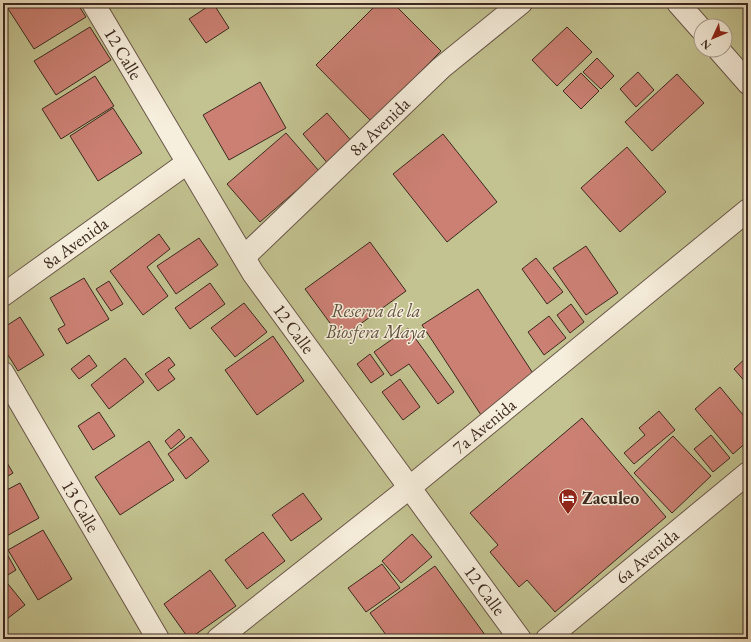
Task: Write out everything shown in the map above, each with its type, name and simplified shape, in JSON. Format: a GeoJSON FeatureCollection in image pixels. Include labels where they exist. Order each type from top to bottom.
{"type":"FeatureCollection","features":[{"type":"Feature","properties":{"kind":"street","name":"12 Calle"},"geometry":{"type":"LineString","coordinates":[[93,3],[253,272],[520,639]]}},
{"type":"Feature","properties":{"kind":"street","name":"8a Avenida"},"geometry":{"type":"LineString","coordinates":[[244,257],[441,68],[520,3]]}},
{"type":"Feature","properties":{"kind":"street"},"geometry":{"type":"LineString","coordinates":[[678,3],[693,20]]}},
{"type":"Feature","properties":{"kind":"street"},"geometry":{"type":"LineString","coordinates":[[726,58],[748,83]]}},
{"type":"Feature","properties":{"kind":"street","name":"8a Avenida"},"geometry":{"type":"LineString","coordinates":[[3,295],[187,163]]}},
{"type":"Feature","properties":{"kind":"street","name":"7a Avenida"},"geometry":{"type":"LineString","coordinates":[[218,639],[410,488],[748,210]]}},
{"type":"Feature","properties":{"kind":"street","name":"13 Calle"},"geometry":{"type":"LineString","coordinates":[[3,373],[158,639]]}},
{"type":"Feature","properties":{"kind":"street","name":"6a Avenida"},"geometry":{"type":"LineString","coordinates":[[547,639],[748,473]]}},
{"type":"Feature","properties":{"kind":"green space","name":"Reserva de la Biosfera Maya"},"geometry":{"type":"Polygon","coordinates":[[[3,3],[748,3],[748,639],[3,639],[3,3]]]}},
{"type":"Feature","properties":{"kind":"building"},"geometry":{"type":"Polygon","coordinates":[[[77,3],[86,17],[34,49],[5,4],[77,3]]]}},
{"type":"Feature","properties":{"kind":"building"},"geometry":{"type":"Polygon","coordinates":[[[213,3],[229,28],[206,43],[189,19],[213,3]]]}},
{"type":"Feature","properties":{"kind":"building"},"geometry":{"type":"Polygon","coordinates":[[[378,3],[393,3],[441,51],[371,121],[316,65],[378,3]]]}},
{"type":"Feature","properties":{"kind":"building"},"geometry":{"type":"Polygon","coordinates":[[[90,27],[111,60],[56,95],[34,61],[90,27]]]}},
{"type":"Feature","properties":{"kind":"building"},"geometry":{"type":"Polygon","coordinates":[[[567,27],[592,52],[557,86],[532,60],[567,27]]]}},
{"type":"Feature","properties":{"kind":"building"},"geometry":{"type":"Polygon","coordinates":[[[597,58],[614,76],[601,89],[583,72],[597,58]]]}},
{"type":"Feature","properties":{"kind":"building"},"geometry":{"type":"Polygon","coordinates":[[[638,72],[654,90],[636,107],[620,89],[638,72]]]}},
{"type":"Feature","properties":{"kind":"building"},"geometry":{"type":"Polygon","coordinates":[[[581,73],[599,91],[581,109],[563,91],[581,73]]]}},
{"type":"Feature","properties":{"kind":"building"},"geometry":{"type":"Polygon","coordinates":[[[677,74],[704,103],[652,151],[625,122],[677,74]]]}},
{"type":"Feature","properties":{"kind":"building"},"geometry":{"type":"Polygon","coordinates":[[[95,76],[114,106],[61,139],[42,109],[95,76]]]}},
{"type":"Feature","properties":{"kind":"building"},"geometry":{"type":"Polygon","coordinates":[[[260,82],[286,128],[229,160],[203,115],[260,82]]]}},
{"type":"Feature","properties":{"kind":"building"},"geometry":{"type":"Polygon","coordinates":[[[113,108],[142,153],[98,181],[70,136],[113,108]]]}},
{"type":"Feature","properties":{"kind":"building"},"geometry":{"type":"Polygon","coordinates":[[[327,113],[354,144],[329,165],[303,134],[327,113]]]}},
{"type":"Feature","properties":{"kind":"building"},"geometry":{"type":"Polygon","coordinates":[[[286,133],[319,171],[260,222],[227,184],[286,133]]]}},
{"type":"Feature","properties":{"kind":"building"},"geometry":{"type":"Polygon","coordinates":[[[443,134],[497,202],[447,242],[393,174],[443,134]]]}},
{"type":"Feature","properties":{"kind":"building"},"geometry":{"type":"Polygon","coordinates":[[[627,147],[666,192],[620,232],[581,188],[627,147]]]}},
{"type":"Feature","properties":{"kind":"building"},"geometry":{"type":"Polygon","coordinates":[[[159,234],[170,249],[147,267],[168,296],[143,315],[110,271],[159,234]]]}},
{"type":"Feature","properties":{"kind":"building"},"geometry":{"type":"Polygon","coordinates":[[[199,238],[218,265],[176,294],[157,266],[199,238]]]}},
{"type":"Feature","properties":{"kind":"building"},"geometry":{"type":"Polygon","coordinates":[[[370,242],[406,291],[341,338],[305,289],[370,242]]]}},
{"type":"Feature","properties":{"kind":"building"},"geometry":{"type":"Polygon","coordinates":[[[586,246],[618,293],[586,315],[553,268],[586,246]]]}},
{"type":"Feature","properties":{"kind":"building"},"geometry":{"type":"Polygon","coordinates":[[[536,258],[563,292],[547,304],[522,269],[536,258]]]}},
{"type":"Feature","properties":{"kind":"building"},"geometry":{"type":"Polygon","coordinates":[[[84,278],[109,319],[67,344],[58,329],[65,325],[50,298],[84,278]]]}},
{"type":"Feature","properties":{"kind":"building"},"geometry":{"type":"Polygon","coordinates":[[[109,281],[123,304],[111,311],[96,289],[109,281]]]}},
{"type":"Feature","properties":{"kind":"building"},"geometry":{"type":"Polygon","coordinates":[[[210,283],[225,304],[190,329],[175,308],[210,283]]]}},
{"type":"Feature","properties":{"kind":"building"},"geometry":{"type":"Polygon","coordinates":[[[478,289],[536,378],[481,415],[422,325],[478,289]]]}},
{"type":"Feature","properties":{"kind":"building"},"geometry":{"type":"Polygon","coordinates":[[[244,303],[267,332],[235,357],[211,328],[244,303]]]}},
{"type":"Feature","properties":{"kind":"building"},"geometry":{"type":"Polygon","coordinates":[[[571,304],[584,322],[570,333],[557,315],[571,304]]]}},
{"type":"Feature","properties":{"kind":"building"},"geometry":{"type":"Polygon","coordinates":[[[549,316],[566,338],[544,355],[528,332],[549,316]]]}},
{"type":"Feature","properties":{"kind":"building"},"geometry":{"type":"Polygon","coordinates":[[[20,317],[44,355],[18,371],[3,347],[3,328],[20,317]]]}},
{"type":"Feature","properties":{"kind":"building"},"geometry":{"type":"Polygon","coordinates":[[[408,328],[454,392],[438,404],[409,364],[391,376],[374,352],[408,328]]]}},
{"type":"Feature","properties":{"kind":"building"},"geometry":{"type":"Polygon","coordinates":[[[273,336],[304,381],[257,415],[225,370],[273,336]]]}},
{"type":"Feature","properties":{"kind":"building"},"geometry":{"type":"Polygon","coordinates":[[[370,354],[384,374],[371,383],[357,364],[370,354]]]}},
{"type":"Feature","properties":{"kind":"building"},"geometry":{"type":"Polygon","coordinates":[[[89,355],[97,366],[79,379],[71,369],[89,355]]]}},
{"type":"Feature","properties":{"kind":"building"},"geometry":{"type":"Polygon","coordinates":[[[748,356],[748,385],[734,369],[748,356]]]}},
{"type":"Feature","properties":{"kind":"building"},"geometry":{"type":"Polygon","coordinates":[[[169,357],[175,365],[168,370],[175,379],[158,391],[145,374],[169,357]]]}},
{"type":"Feature","properties":{"kind":"building"},"geometry":{"type":"Polygon","coordinates":[[[125,358],[144,382],[109,409],[91,385],[125,358]]]}},
{"type":"Feature","properties":{"kind":"building"},"geometry":{"type":"Polygon","coordinates":[[[400,379],[420,407],[403,420],[382,392],[400,379]]]}},
{"type":"Feature","properties":{"kind":"building"},"geometry":{"type":"Polygon","coordinates":[[[720,387],[748,421],[748,441],[733,454],[695,409],[720,387]]]}},
{"type":"Feature","properties":{"kind":"building"},"geometry":{"type":"Polygon","coordinates":[[[659,411],[675,430],[634,464],[624,453],[645,435],[639,428],[659,411]]]}},
{"type":"Feature","properties":{"kind":"building"},"geometry":{"type":"Polygon","coordinates":[[[99,412],[115,436],[93,450],[78,426],[99,412]]]}},
{"type":"Feature","properties":{"kind":"building","name":"Zaculeo"},"geometry":{"type":"Polygon","coordinates":[[[582,418],[666,517],[555,612],[527,580],[519,587],[490,552],[498,545],[470,513],[582,418]]]}},
{"type":"Feature","properties":{"kind":"building"},"geometry":{"type":"Polygon","coordinates":[[[179,429],[185,437],[171,449],[165,441],[179,429]]]}},
{"type":"Feature","properties":{"kind":"building"},"geometry":{"type":"Polygon","coordinates":[[[711,435],[730,458],[713,472],[694,449],[711,435]]]}},
{"type":"Feature","properties":{"kind":"building"},"geometry":{"type":"Polygon","coordinates":[[[673,436],[711,476],[672,513],[634,473],[673,436]]]}},
{"type":"Feature","properties":{"kind":"building"},"geometry":{"type":"Polygon","coordinates":[[[191,437],[209,461],[186,479],[168,454],[191,437]]]}},
{"type":"Feature","properties":{"kind":"building"},"geometry":{"type":"Polygon","coordinates":[[[149,441],[174,480],[120,515],[95,477],[149,441]]]}},
{"type":"Feature","properties":{"kind":"building"},"geometry":{"type":"Polygon","coordinates":[[[3,456],[13,473],[3,479],[3,456]]]}},
{"type":"Feature","properties":{"kind":"building"},"geometry":{"type":"Polygon","coordinates":[[[20,483],[39,518],[3,538],[3,492],[20,483]]]}},
{"type":"Feature","properties":{"kind":"building"},"geometry":{"type":"Polygon","coordinates":[[[303,493],[322,519],[291,541],[272,515],[303,493]]]}},
{"type":"Feature","properties":{"kind":"building"},"geometry":{"type":"Polygon","coordinates":[[[43,530],[72,579],[38,600],[8,550],[43,530]]]}},
{"type":"Feature","properties":{"kind":"building"},"geometry":{"type":"Polygon","coordinates":[[[263,532],[285,561],[247,589],[225,560],[263,532]]]}},
{"type":"Feature","properties":{"kind":"building"},"geometry":{"type":"Polygon","coordinates":[[[412,534],[432,557],[401,583],[382,561],[412,534]]]}},
{"type":"Feature","properties":{"kind":"building"},"geometry":{"type":"Polygon","coordinates":[[[3,547],[16,570],[3,578],[3,547]]]}},
{"type":"Feature","properties":{"kind":"building"},"geometry":{"type":"Polygon","coordinates":[[[382,564],[400,588],[366,612],[348,588],[382,564]]]}},
{"type":"Feature","properties":{"kind":"building"},"geometry":{"type":"Polygon","coordinates":[[[435,566],[488,639],[389,639],[370,613],[435,566]]]}},
{"type":"Feature","properties":{"kind":"building"},"geometry":{"type":"Polygon","coordinates":[[[210,570],[236,606],[189,639],[164,604],[210,570]]]}},
{"type":"Feature","properties":{"kind":"building"},"geometry":{"type":"Polygon","coordinates":[[[4,579],[25,605],[3,622],[3,580],[4,579]]]}},
{"type":"Feature","properties":{"kind":"place","name":"Zaculeo"},"geometry":{"type":"Point","coordinates":[568,515]}}]}
